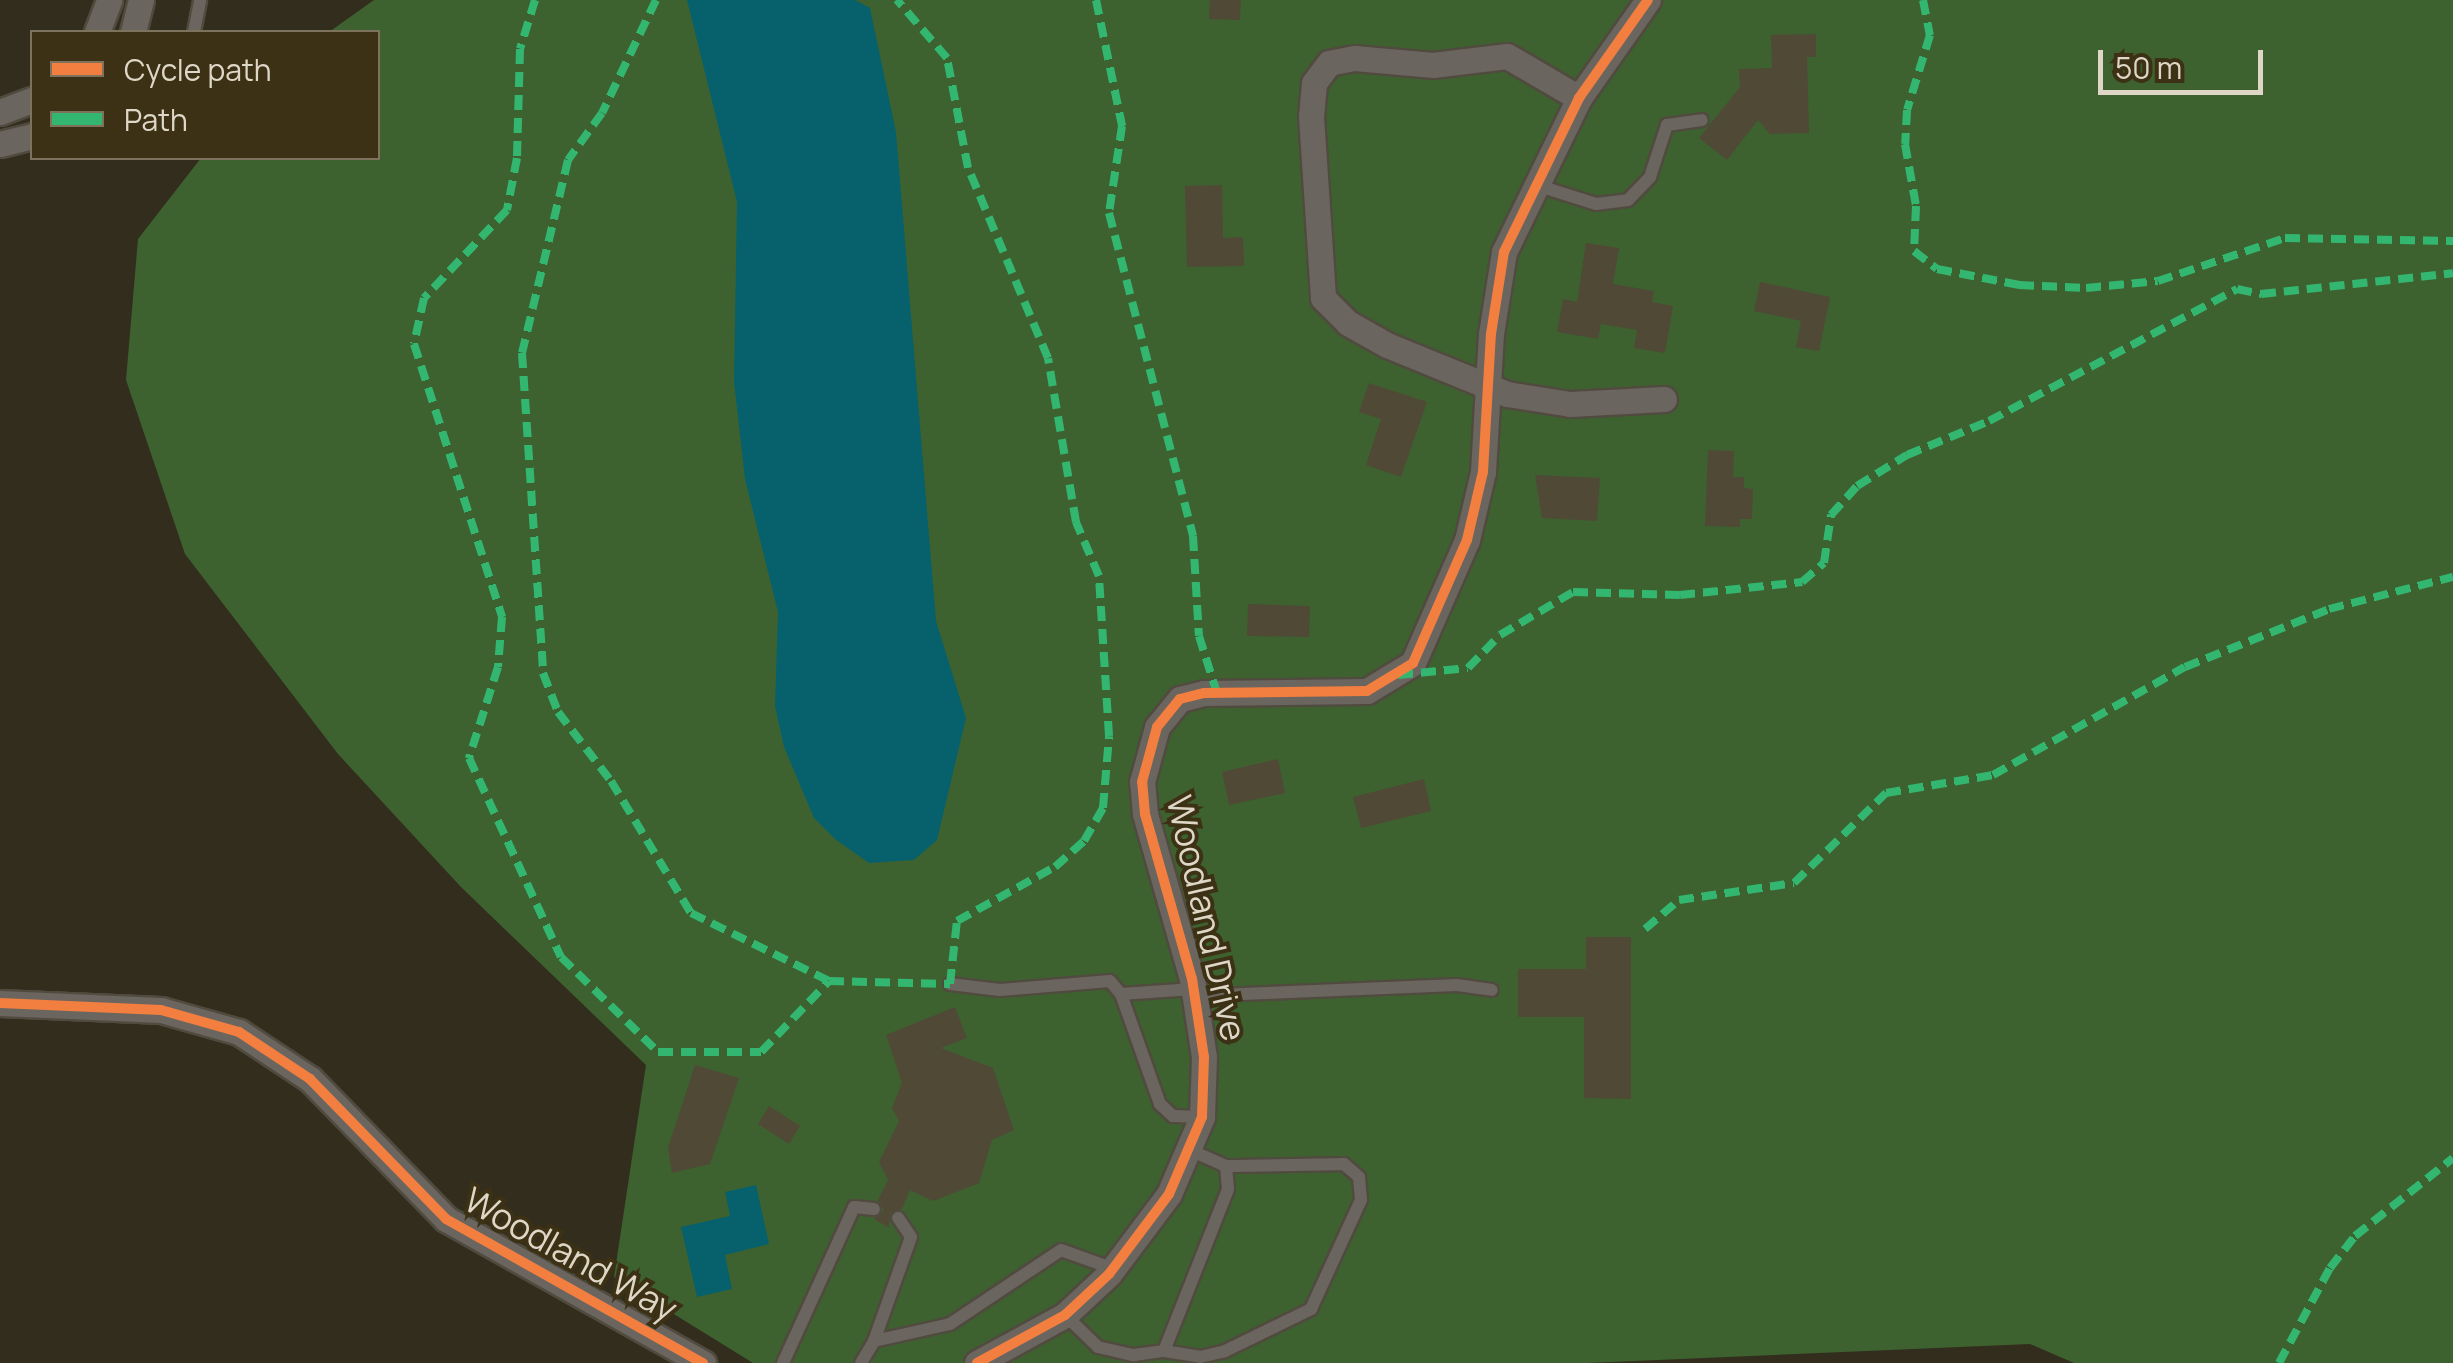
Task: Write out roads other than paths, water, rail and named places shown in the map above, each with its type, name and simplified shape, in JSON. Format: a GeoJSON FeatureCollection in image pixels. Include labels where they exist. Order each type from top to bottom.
{"type":"FeatureCollection","features":[{"type":"Feature","properties":{"kind":"street"},"geometry":{"type":"LineString","coordinates":[[97,30],[109,0]]}},
{"type":"Feature","properties":{"kind":"street"},"geometry":{"type":"LineString","coordinates":[[134,30],[142,0]]}},
{"type":"Feature","properties":{"kind":"street","name":"Woodland Drive"},"geometry":{"type":"LineString","coordinates":[[977,1363],[1065,1315],[1114,1269],[1140,1239],[1192,1151],[1202,1116],[1204,1057],[1194,993],[1145,814],[1143,770],[1157,728],[1180,700],[1204,693],[1367,691],[1413,663],[1466,540],[1484,472],[1492,388],[1492,334],[1504,252],[1533,184],[1580,98],[1648,0]]}},
{"type":"Feature","properties":{"kind":"street"},"geometry":{"type":"LineString","coordinates":[[1580,98],[1507,56],[1393,66],[1354,58],[1329,64],[1314,83],[1323,298],[1348,323],[1387,345],[1492,388],[1570,404],[1664,399]]}},
{"type":"Feature","properties":{"kind":"street"},"geometry":{"type":"LineString","coordinates":[[0,112],[30,101]]}},
{"type":"Feature","properties":{"kind":"street"},"geometry":{"type":"LineString","coordinates":[[0,144],[30,136]]}},
{"type":"Feature","properties":{"kind":"street","name":"Woodland Way"},"geometry":{"type":"LineString","coordinates":[[0,1003],[144,1008],[239,1032],[310,1079],[446,1219],[703,1363]]}},
{"type":"Feature","properties":{"kind":"lane"},"geometry":{"type":"LineString","coordinates":[[194,30],[200,0]]}},
{"type":"Feature","properties":{"kind":"lane"},"geometry":{"type":"LineString","coordinates":[[1533,184],[1596,204],[1628,200],[1650,177],[1667,125],[1702,120]]}},
{"type":"Feature","properties":{"kind":"lane"},"geometry":{"type":"LineString","coordinates":[[950,984],[1000,990],[1110,981],[1121,994],[1160,1104],[1173,1116],[1202,1116]]}},
{"type":"Feature","properties":{"kind":"lane"},"geometry":{"type":"LineString","coordinates":[[1121,994],[1457,985],[1492,990]]}},
{"type":"Feature","properties":{"kind":"lane"},"geometry":{"type":"LineString","coordinates":[[1065,1315],[1098,1347],[1134,1355],[1164,1352],[1200,1357],[1225,1352],[1311,1309],[1361,1200],[1359,1177],[1344,1164],[1226,1166],[1192,1151]]}},
{"type":"Feature","properties":{"kind":"lane"},"geometry":{"type":"LineString","coordinates":[[1164,1352],[1228,1189],[1226,1166]]}},
{"type":"Feature","properties":{"kind":"lane"},"geometry":{"type":"LineString","coordinates":[[783,1363],[854,1207],[874,1209]]}},
{"type":"Feature","properties":{"kind":"lane"},"geometry":{"type":"LineString","coordinates":[[861,1363],[874,1341],[911,1237],[898,1218]]}},
{"type":"Feature","properties":{"kind":"lane"},"geometry":{"type":"LineString","coordinates":[[874,1341],[950,1324],[1061,1250],[1114,1269]]}},
{"type":"Feature","properties":{"kind":"water"},"geometry":{"type":"Polygon","coordinates":[[[687,0],[855,0],[870,8],[896,132],[936,621],[966,718],[937,840],[914,860],[869,863],[835,839],[814,818],[784,747],[775,706],[778,612],[745,479],[734,382],[737,202],[687,0]]]}},
{"type":"Feature","properties":{"kind":"water"},"geometry":{"type":"Polygon","coordinates":[[[756,1185],[769,1244],[725,1255],[732,1289],[697,1297],[681,1227],[730,1216],[725,1192],[756,1185]]]}}]}
